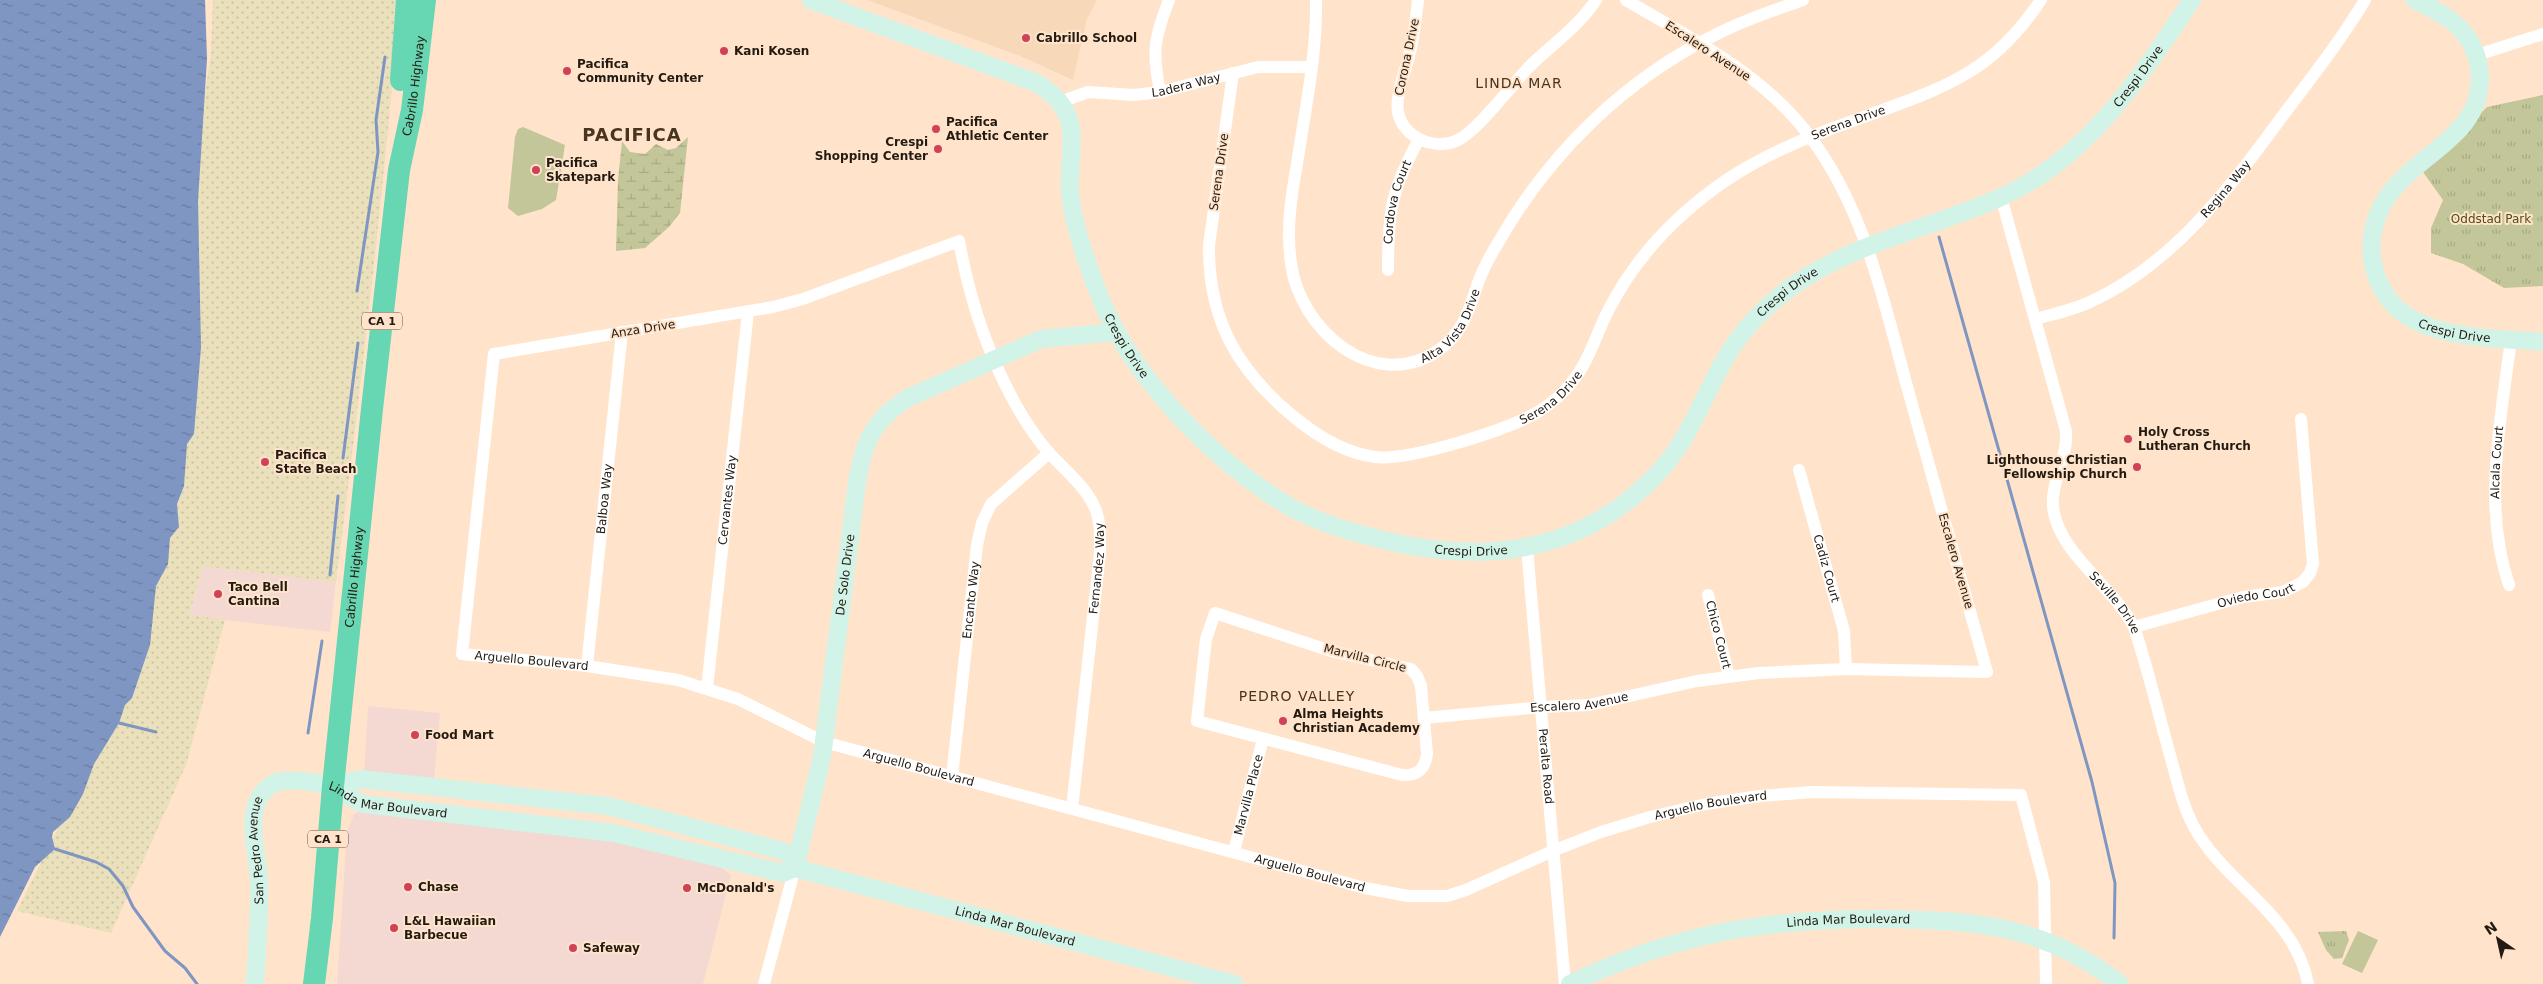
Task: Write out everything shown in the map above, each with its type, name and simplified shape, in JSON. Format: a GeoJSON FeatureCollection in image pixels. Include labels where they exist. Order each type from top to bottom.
{"type":"FeatureCollection","features":[{"type":"Feature","properties":{"kind":"highway","name":"Cabrillo Highway"},"geometry":{"type":"LineString","coordinates":[[399,170],[398,110],[407,0]]}},
{"type":"Feature","properties":{"kind":"highway","name":"Cabrillo Highway"},"geometry":{"type":"LineString","coordinates":[[314,984],[322,918],[333,786],[399,170],[412,110],[425,0]]}},
{"type":"Feature","properties":{"kind":"street","name":"Crespi Drive"},"geometry":{"type":"LineString","coordinates":[[811,0],[1034,82],[1060,102],[1069,120],[1071,129],[1070,191],[1077,229],[1099,298],[1115,332],[1139,368],[1188,425],[1234,466],[1294,509],[1357,533],[1422,548],[1486,553],[1527,548],[1551,541],[1585,527],[1621,506],[1639,492],[1682,444],[1726,357],[1760,315],[1800,281],[1821,269],[1868,248],[2001,197],[2050,168],[2099,127],[2133,86],[2192,0]]}},
{"type":"Feature","properties":{"kind":"street"},"geometry":{"type":"LineString","coordinates":[[1160,92],[1154,50],[1160,24],[1170,0]]}},
{"type":"Feature","properties":{"kind":"street","name":"Alta Vista Drive"},"geometry":{"type":"LineString","coordinates":[[1316,0],[1312,67],[1290,214],[1289,251],[1295,282],[1313,317],[1338,346],[1365,360],[1393,364],[1422,359],[1448,344],[1466,319],[1485,267],[1497,244],[1542,176],[1577,136],[1616,100],[1656,70],[1699,43],[1734,26],[1803,0]]}},
{"type":"Feature","properties":{"kind":"street","name":"Corona Drive"},"geometry":{"type":"LineString","coordinates":[[1418,0],[1414,33],[1398,100],[1402,122],[1419,139]]}},
{"type":"Feature","properties":{"kind":"street"},"geometry":{"type":"LineString","coordinates":[[1419,139],[1440,144],[1461,138],[1534,63],[1580,21],[1596,0]]}},
{"type":"Feature","properties":{"kind":"street","name":"Escalero Avenue"},"geometry":{"type":"LineString","coordinates":[[1424,718],[1542,707],[1589,705],[1729,676],[1788,670],[1846,669],[1987,672],[1868,248],[1847,198],[1811,137],[1765,90],[1732,64],[1626,0]]}},
{"type":"Feature","properties":{"kind":"street","name":"Serena Drive"},"geometry":{"type":"LineString","coordinates":[[1233,73],[1209,245],[1211,279],[1221,321],[1238,358],[1270,397],[1325,440],[1358,454],[1391,458],[1425,452],[1513,424],[1551,403],[1574,380],[1582,368],[1610,308],[1628,278],[1671,225],[1688,208],[1727,179],[1768,156],[1811,137],[1930,92],[1970,72],[2006,43],[2041,0]]}},
{"type":"Feature","properties":{"kind":"street","name":"Regina Way"},"geometry":{"type":"LineString","coordinates":[[2036,319],[2088,303],[2124,284],[2159,258],[2196,225],[2232,184],[2346,31],[2366,0]]}},
{"type":"Feature","properties":{"kind":"street","name":"Crespi Drive"},"geometry":{"type":"LineString","coordinates":[[2415,0],[2454,23],[2472,44],[2477,56],[2480,86],[2471,114],[2453,135],[2391,191],[2381,207],[2375,223],[2371,256],[2382,288],[2396,307],[2414,321],[2447,333],[2543,342]]}},
{"type":"Feature","properties":{"kind":"street"},"geometry":{"type":"LineString","coordinates":[[2477,56],[2543,34]]}},
{"type":"Feature","properties":{"kind":"street","name":"Ladera Way"},"geometry":{"type":"LineString","coordinates":[[1060,102],[1088,92],[1134,95],[1160,92],[1269,65],[1312,67]]}},
{"type":"Feature","properties":{"kind":"street","name":"Cordova Court"},"geometry":{"type":"LineString","coordinates":[[1388,270],[1390,208],[1400,176],[1419,139]]}},
{"type":"Feature","properties":{"kind":"street","name":"Seville Drive"},"geometry":{"type":"LineString","coordinates":[[2001,197],[2066,431],[2065,456],[2054,493],[2053,506],[2057,523],[2071,548],[2121,604],[2134,627],[2180,793],[2193,825],[2213,855],[2283,927],[2300,955],[2308,984]]}},
{"type":"Feature","properties":{"kind":"street","name":"Anza Drive"},"geometry":{"type":"LineString","coordinates":[[462,654],[494,354],[748,312],[802,299],[959,241],[980,330],[994,359]]}},
{"type":"Feature","properties":{"kind":"street","name":"Cervantes Way"},"geometry":{"type":"LineString","coordinates":[[707,688],[748,312]]}},
{"type":"Feature","properties":{"kind":"street","name":"Balboa Way"},"geometry":{"type":"LineString","coordinates":[[587,666],[622,332]]}},
{"type":"Feature","properties":{"kind":"street","name":"De Solo Drive"},"geometry":{"type":"LineString","coordinates":[[764,984],[816,786],[824,742],[864,446],[875,426],[892,408],[908,398],[1041,340],[1115,332]]}},
{"type":"Feature","properties":{"kind":"street","name":"Alcala Court"},"geometry":{"type":"LineString","coordinates":[[2509,585],[2501,552],[2495,469],[2511,339]]}},
{"type":"Feature","properties":{"kind":"street","name":"Fernandez Way"},"geometry":{"type":"LineString","coordinates":[[994,359],[1021,413],[1049,453],[1085,491],[1095,508],[1100,528],[1100,553],[1072,809]]}},
{"type":"Feature","properties":{"kind":"street","name":"Oviedo Court"},"geometry":{"type":"LineString","coordinates":[[2134,627],[2243,597],[2283,592],[2303,582],[2310,573],[2313,564],[2301,420]]}},
{"type":"Feature","properties":{"kind":"street","name":"Encanto Way"},"geometry":{"type":"LineString","coordinates":[[952,777],[982,523],[991,504],[1049,453]]}},
{"type":"Feature","properties":{"kind":"street","name":"Cadiz Court"},"geometry":{"type":"LineString","coordinates":[[1799,470],[1844,631],[1846,669]]}},
{"type":"Feature","properties":{"kind":"street","name":"Peralta Road"},"geometry":{"type":"LineString","coordinates":[[1527,548],[1555,850],[1565,984]]}},
{"type":"Feature","properties":{"kind":"street","name":"Chico Court"},"geometry":{"type":"LineString","coordinates":[[1708,595],[1729,676]]}},
{"type":"Feature","properties":{"kind":"street","name":"Marvilla Circle"},"geometry":{"type":"LineString","coordinates":[[1215,613],[1331,651],[1401,665],[1411,669],[1417,676],[1421,686],[1424,718],[1428,754],[1426,764],[1420,772],[1411,776],[1402,776],[1197,721],[1206,638],[1215,613]]}},
{"type":"Feature","properties":{"kind":"street","name":"Arguello Boulevard"},"geometry":{"type":"LineString","coordinates":[[462,654],[649,674],[707,688],[767,712],[824,742],[1387,893],[1428,897],[1466,890],[1555,850],[1601,832],[1650,817],[1706,804],[1760,796],[1860,792],[2021,795],[2044,882],[2046,940]]}},
{"type":"Feature","properties":{"kind":"street","name":"Marvilla Place"},"geometry":{"type":"LineString","coordinates":[[1234,851],[1263,739]]}},
{"type":"Feature","properties":{"kind":"street","name":"Linda Mar Boulevard"},"geometry":{"type":"LineString","coordinates":[[333,786],[361,778],[608,806],[783,851],[791,858],[795,868]]}},
{"type":"Feature","properties":{"kind":"street","name":"San Pedro Avenue"},"geometry":{"type":"LineString","coordinates":[[256,978],[259,899],[254,826],[256,805],[264,792],[279,781],[333,786]]}},
{"type":"Feature","properties":{"kind":"street","name":"Linda Mar Boulevard"},"geometry":{"type":"LineString","coordinates":[[333,786],[350,798],[364,804],[588,828],[640,838],[783,873],[795,868],[1234,984]]}},
{"type":"Feature","properties":{"kind":"street","name":"Linda Mar Boulevard"},"geometry":{"type":"LineString","coordinates":[[1570,984],[1631,957],[1682,940],[1735,928],[1788,921],[1841,919],[1963,922],[2005,928],[2046,940],[2089,962],[2120,984]]}},
{"type":"Feature","properties":{"kind":"street"},"geometry":{"type":"LineString","coordinates":[[2046,940],[2046,984]]}},
{"type":"Feature","properties":{"kind":"shaded area","name":"Cabrillo School"},"geometry":{"type":"Polygon","coordinates":[[[867,0],[1097,0],[1087,19],[1073,80],[1020,56],[867,0]]]}},
{"type":"Feature","properties":{"kind":"shaded area"},"geometry":{"type":"Polygon","coordinates":[[[203,566],[336,582],[330,632],[189,616],[203,566]]]}},
{"type":"Feature","properties":{"kind":"shaded area"},"geometry":{"type":"Polygon","coordinates":[[[368,706],[440,713],[434,781],[364,776],[368,706]]]}},
{"type":"Feature","properties":{"kind":"shaded area"},"geometry":{"type":"Polygon","coordinates":[[[365,808],[517,823],[713,860],[731,875],[703,984],[337,984],[347,832],[354,814],[365,808]]]}},
{"type":"Feature","properties":{"kind":"green space","name":"Oddstad Park"},"geometry":{"type":"Polygon","coordinates":[[[2543,95],[2543,286],[2504,288],[2463,264],[2431,253],[2431,228],[2443,200],[2423,172],[2487,107],[2543,95]]]}},
{"type":"Feature","properties":{"kind":"green space","name":"Pacifica Skatepark"},"geometry":{"type":"Polygon","coordinates":[[[523,127],[565,145],[556,200],[542,209],[518,216],[508,208],[515,137],[518,129],[523,127]]]}},
{"type":"Feature","properties":{"kind":"green space"},"geometry":{"type":"Polygon","coordinates":[[[688,137],[680,213],[669,227],[645,248],[616,251],[618,180],[622,141],[630,152],[645,154],[656,144],[668,150],[676,148],[688,137]]]}},
{"type":"Feature","properties":{"kind":"green space"},"geometry":{"type":"Polygon","coordinates":[[[2346,931],[2349,940],[2342,958],[2334,959],[2326,950],[2318,932],[2346,931]]]}},
{"type":"Feature","properties":{"kind":"green space"},"geometry":{"type":"Polygon","coordinates":[[[2358,931],[2378,940],[2362,973],[2342,964],[2358,931]]]}},
{"type":"Feature","properties":{"kind":"sand","name":"Pacifica State Beach"},"geometry":{"type":"Polygon","coordinates":[[[213,0],[400,0],[371,291],[336,582],[203,566],[189,615],[225,620],[186,765],[111,933],[17,911],[95,753],[201,122],[211,53],[213,0]]]}},
{"type":"Feature","properties":{"kind":"water"},"geometry":{"type":"Polygon","coordinates":[[[0,0],[205,0],[207,59],[198,201],[201,347],[194,434],[187,444],[184,486],[177,504],[179,527],[170,538],[168,564],[156,586],[150,645],[132,698],[125,705],[119,723],[94,764],[83,794],[70,817],[53,832],[52,837],[55,849],[35,867],[0,937],[0,0]]]}},
{"type":"Feature","properties":{"kind":"waterway"},"geometry":{"type":"LineString","coordinates":[[357,291],[378,152],[376,120],[385,57]]}},
{"type":"Feature","properties":{"kind":"waterway"},"geometry":{"type":"LineString","coordinates":[[1939,237],[2092,782],[2115,883],[2114,938]]}},
{"type":"Feature","properties":{"kind":"waterway"},"geometry":{"type":"LineString","coordinates":[[343,458],[358,343]]}},
{"type":"Feature","properties":{"kind":"waterway"},"geometry":{"type":"LineString","coordinates":[[330,575],[338,496]]}},
{"type":"Feature","properties":{"kind":"waterway"},"geometry":{"type":"LineString","coordinates":[[308,733],[322,641]]}},
{"type":"Feature","properties":{"kind":"waterway"},"geometry":{"type":"LineString","coordinates":[[119,723],[156,732]]}},
{"type":"Feature","properties":{"kind":"waterway"},"geometry":{"type":"LineString","coordinates":[[55,849],[96,862],[109,869],[123,886],[133,907],[165,951],[185,968],[197,984]]}},
{"type":"Feature","properties":{"kind":"place","name":"Cabrillo School"},"geometry":{"type":"Point","coordinates":[1026,38]}},
{"type":"Feature","properties":{"kind":"place","name":"Kani Kosen"},"geometry":{"type":"Point","coordinates":[724,51]}},
{"type":"Feature","properties":{"kind":"place","name":"Pacifica Community Center"},"geometry":{"type":"Point","coordinates":[567,71]}},
{"type":"Feature","properties":{"kind":"place","name":"Pacifica Athletic Center"},"geometry":{"type":"Point","coordinates":[936,129]}},
{"type":"Feature","properties":{"kind":"place","name":"Crespi Shopping Center"},"geometry":{"type":"Point","coordinates":[938,149]}},
{"type":"Feature","properties":{"kind":"place","name":"Pacifica Skatepark"},"geometry":{"type":"Point","coordinates":[536,170]}},
{"type":"Feature","properties":{"kind":"place","name":"Holy Cross Lutheran Church"},"geometry":{"type":"Point","coordinates":[2128,439]}},
{"type":"Feature","properties":{"kind":"place","name":"Pacifica State Beach"},"geometry":{"type":"Point","coordinates":[265,462]}},
{"type":"Feature","properties":{"kind":"place","name":"Lighthouse Christian Fellowship Church"},"geometry":{"type":"Point","coordinates":[2137,467]}},
{"type":"Feature","properties":{"kind":"place","name":"Taco Bell Cantina"},"geometry":{"type":"Point","coordinates":[218,594]}},
{"type":"Feature","properties":{"kind":"place","name":"Alma Heights Christian Academy"},"geometry":{"type":"Point","coordinates":[1283,721]}},
{"type":"Feature","properties":{"kind":"place","name":"Food Mart"},"geometry":{"type":"Point","coordinates":[415,735]}},
{"type":"Feature","properties":{"kind":"place","name":"Chase"},"geometry":{"type":"Point","coordinates":[408,887]}},
{"type":"Feature","properties":{"kind":"place","name":"McDonald's"},"geometry":{"type":"Point","coordinates":[687,888]}},
{"type":"Feature","properties":{"kind":"place","name":"L&L Hawaiian Barbecue"},"geometry":{"type":"Point","coordinates":[394,928]}},
{"type":"Feature","properties":{"kind":"place","name":"Safeway"},"geometry":{"type":"Point","coordinates":[573,948]}},
{"type":"Feature","properties":{"kind":"district","name":"LINDA MAR"},"geometry":{"type":"Point","coordinates":[1519,83]}},
{"type":"Feature","properties":{"kind":"district","name":"PACIFICA"},"geometry":{"type":"Point","coordinates":[632,134]}},
{"type":"Feature","properties":{"kind":"district","name":"PEDRO VALLEY"},"geometry":{"type":"Point","coordinates":[1297,696]}}]}
